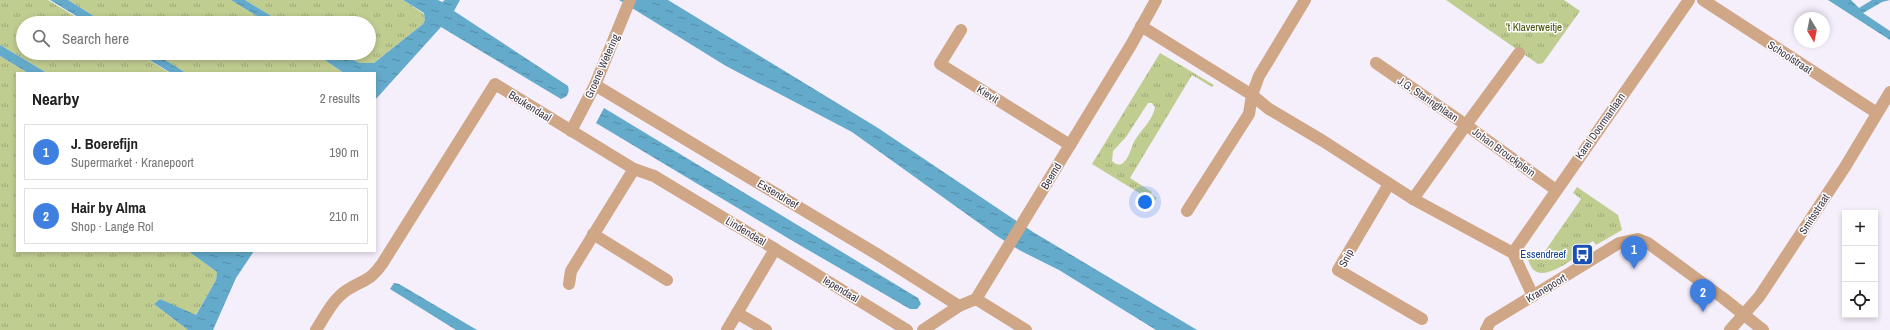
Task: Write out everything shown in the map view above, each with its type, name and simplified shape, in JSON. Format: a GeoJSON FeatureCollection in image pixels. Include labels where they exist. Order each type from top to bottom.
{"type":"FeatureCollection","features":[{"type":"Feature","properties":{"kind":"street","name":"Beemd"},"geometry":{"type":"LineString","coordinates":[[976,299],[1156,0]]}},
{"type":"Feature","properties":{"kind":"street"},"geometry":{"type":"LineString","coordinates":[[1188,211],[1249,114],[1252,95],[1258,76],[1305,0]]}},
{"type":"Feature","properties":{"kind":"street","name":"Karel Doormanlaan"},"geometry":{"type":"LineString","coordinates":[[1513,253],[1689,0]]}},
{"type":"Feature","properties":{"kind":"street","name":"Schoolstraat"},"geometry":{"type":"LineString","coordinates":[[1703,0],[1877,113]]}},
{"type":"Feature","properties":{"kind":"street","name":"Groene Wetering"},"geometry":{"type":"LineString","coordinates":[[571,130],[595,85],[628,5]]}},
{"type":"Feature","properties":{"kind":"street"},"geometry":{"type":"LineString","coordinates":[[1141,26],[1252,95],[1269,109],[1323,141],[1413,199],[1513,253],[1533,296]]}},
{"type":"Feature","properties":{"kind":"street","name":"Kievit"},"geometry":{"type":"LineString","coordinates":[[961,30],[940,64],[1070,144]]}},
{"type":"Feature","properties":{"kind":"street","name":"J.G. Staringhlaan"},"geometry":{"type":"LineString","coordinates":[[1376,63],[1466,125],[1519,53]]}},
{"type":"Feature","properties":{"kind":"street","name":"Beukendaal"},"geometry":{"type":"LineString","coordinates":[[316,330],[332,304],[346,290],[373,276],[382,264],[495,84],[634,169]]}},
{"type":"Feature","properties":{"kind":"street","name":"Essendreef"},"geometry":{"type":"LineString","coordinates":[[595,85],[880,256],[959,306]]}},
{"type":"Feature","properties":{"kind":"street","name":"Smitsstraat"},"geometry":{"type":"LineString","coordinates":[[1730,330],[1760,297],[1845,167],[1890,92]]}},
{"type":"Feature","properties":{"kind":"street","name":"Johan Brouckplein"},"geometry":{"type":"LineString","coordinates":[[1413,199],[1466,125],[1556,190]]}},
{"type":"Feature","properties":{"kind":"street"},"geometry":{"type":"LineString","coordinates":[[569,284],[571,271],[634,169]]}},
{"type":"Feature","properties":{"kind":"street","name":"Lindendaal"},"geometry":{"type":"LineString","coordinates":[[634,169],[654,176],[775,249],[727,330]]}},
{"type":"Feature","properties":{"kind":"street","name":"Snip"},"geometry":{"type":"LineString","coordinates":[[1389,184],[1338,270],[1422,319]]}},
{"type":"Feature","properties":{"kind":"street"},"geometry":{"type":"LineString","coordinates":[[593,234],[668,280]]}},
{"type":"Feature","properties":{"kind":"street","name":"Kranepoort"},"geometry":{"type":"LineString","coordinates":[[1486,330],[1490,322],[1619,244],[1630,240],[1638,240],[1648,243],[1744,315]]}},
{"type":"Feature","properties":{"kind":"street","name":"Iependaal"},"geometry":{"type":"LineString","coordinates":[[775,249],[907,330]]}},
{"type":"Feature","properties":{"kind":"street"},"geometry":{"type":"LineString","coordinates":[[923,330],[959,306],[976,299],[1026,330]]}},
{"type":"Feature","properties":{"kind":"street"},"geometry":{"type":"LineString","coordinates":[[737,313],[766,330]]}},
{"type":"Feature","properties":{"kind":"street"},"geometry":{"type":"LineString","coordinates":[[1744,315],[1763,330]]}},
{"type":"Feature","properties":{"kind":"green space"},"geometry":{"type":"Polygon","coordinates":[[[0,0],[48,0],[74,16],[16,16],[16,55],[0,45],[0,0]]]}},
{"type":"Feature","properties":{"kind":"green space"},"geometry":{"type":"Polygon","coordinates":[[[68,0],[231,0],[257,16],[94,16],[68,0]]]}},
{"type":"Feature","properties":{"kind":"green space"},"geometry":{"type":"Polygon","coordinates":[[[245,0],[403,0],[424,14],[425,20],[423,24],[374,63],[360,63],[353,60],[376,60],[376,16],[271,16],[245,0]]]}},
{"type":"Feature","properties":{"kind":"green space","name":"'t Klaverweitje"},"geometry":{"type":"Polygon","coordinates":[[[1446,0],[1564,0],[1580,11],[1543,63],[1538,64],[1446,0]]]}},
{"type":"Feature","properties":{"kind":"green space"},"geometry":{"type":"Polygon","coordinates":[[[1160,53],[1214,85],[1212,87],[1192,75],[1130,178],[1152,192],[1151,194],[1157,198],[1154,202],[1092,164],[1160,53]],[[1148,103],[1126,137],[1113,151],[1112,161],[1114,163],[1122,164],[1127,158],[1135,140],[1154,112],[1155,107],[1152,103],[1148,103]]]}},
{"type":"Feature","properties":{"kind":"green space"},"geometry":{"type":"Polygon","coordinates":[[[0,56],[26,72],[16,72],[16,252],[189,252],[217,272],[216,280],[195,316],[160,299],[154,304],[188,330],[0,330],[0,56]]]}},
{"type":"Feature","properties":{"kind":"green space"},"geometry":{"type":"Polygon","coordinates":[[[25,60],[149,60],[168,72],[45,72],[25,60]]]}},
{"type":"Feature","properties":{"kind":"green space"},"geometry":{"type":"Polygon","coordinates":[[[165,60],[324,60],[342,72],[184,72],[165,60]]]}},
{"type":"Feature","properties":{"kind":"green space"},"geometry":{"type":"Polygon","coordinates":[[[1577,187],[1618,215],[1622,230],[1596,245],[1593,241],[1585,246],[1587,250],[1559,268],[1544,273],[1537,272],[1530,264],[1528,253],[1532,251],[1541,257],[1581,199],[1573,193],[1577,187]]]}},
{"type":"Feature","properties":{"kind":"water"},"geometry":{"type":"Polygon","coordinates":[[[50,0],[68,0],[94,16],[76,16],[50,0]]]}},
{"type":"Feature","properties":{"kind":"water"},"geometry":{"type":"Polygon","coordinates":[[[231,0],[245,0],[271,16],[257,16],[231,0]]]}},
{"type":"Feature","properties":{"kind":"water"},"geometry":{"type":"Polygon","coordinates":[[[403,0],[438,0],[442,2],[445,0],[460,0],[454,11],[568,86],[568,94],[561,99],[441,27],[376,99],[376,72],[342,72],[324,60],[353,60],[360,63],[374,63],[423,24],[425,20],[424,13],[403,0]]]}},
{"type":"Feature","properties":{"kind":"water"},"geometry":{"type":"Polygon","coordinates":[[[619,0],[668,0],[878,128],[1033,232],[1197,330],[1156,330],[1059,270],[1021,251],[997,236],[852,132],[726,66],[619,0]]]}},
{"type":"Feature","properties":{"kind":"water"},"geometry":{"type":"Polygon","coordinates":[[[1828,0],[1851,0],[1859,8],[1872,0],[1890,0],[1882,2],[1863,13],[1890,31],[1890,40],[1828,0]]]}},
{"type":"Feature","properties":{"kind":"water"},"geometry":{"type":"Polygon","coordinates":[[[0,45],[16,55],[16,60],[25,60],[45,72],[26,72],[0,56],[0,45]]]}},
{"type":"Feature","properties":{"kind":"water"},"geometry":{"type":"Polygon","coordinates":[[[150,60],[165,60],[184,72],[169,72],[150,60]]]}},
{"type":"Feature","properties":{"kind":"water"},"geometry":{"type":"Polygon","coordinates":[[[604,108],[918,298],[921,304],[917,309],[910,309],[791,240],[596,123],[604,108]]]}},
{"type":"Feature","properties":{"kind":"water"},"geometry":{"type":"Polygon","coordinates":[[[189,252],[253,252],[236,278],[213,330],[188,330],[154,304],[160,299],[196,315],[216,280],[217,272],[189,252]]]}},
{"type":"Feature","properties":{"kind":"water"},"geometry":{"type":"Polygon","coordinates":[[[394,283],[399,284],[477,330],[456,330],[390,289],[394,283]]]}},
{"type":"Feature","properties":{"kind":"place","name":"Essendreef"},"geometry":{"type":"Point","coordinates":[1582,254]}},
{"type":"Feature","properties":{"kind":"place","name":"J. Boerefijn"},"geometry":{"type":"Point","coordinates":[1634,269]}},
{"type":"Feature","properties":{"kind":"place","name":"Hair by Alma"},"geometry":{"type":"Point","coordinates":[1703,312]}}]}
